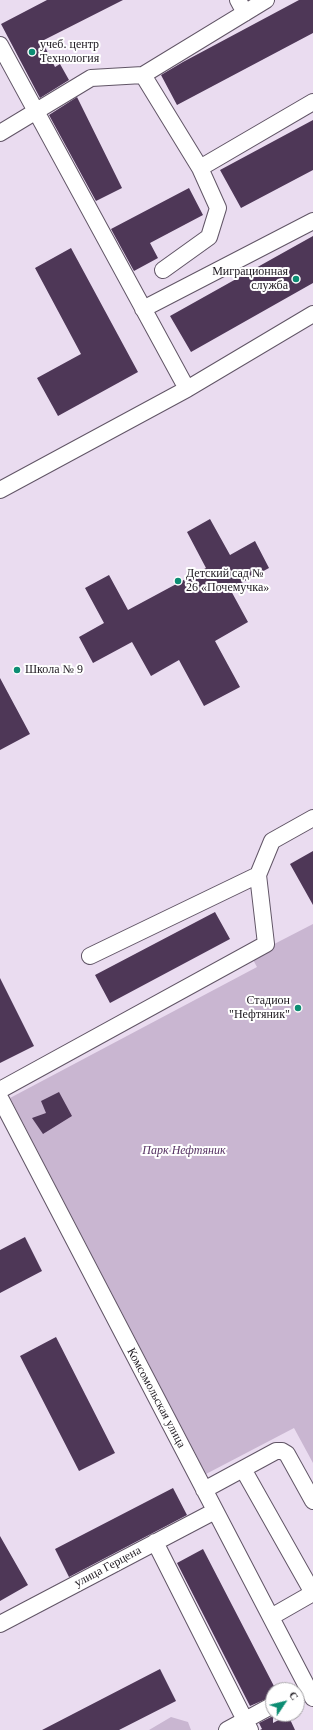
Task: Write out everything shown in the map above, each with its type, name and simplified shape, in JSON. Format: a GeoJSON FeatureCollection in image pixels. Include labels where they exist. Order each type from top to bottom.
{"type":"FeatureCollection","features":[{"type":"Feature","properties":{"kind":"street"},"geometry":{"type":"LineString","coordinates":[[0,133],[91,78],[143,75],[241,6],[266,0]]}},
{"type":"Feature","properties":{"kind":"street"},"geometry":{"type":"LineString","coordinates":[[0,45],[187,389]]}},
{"type":"Feature","properties":{"kind":"street"},"geometry":{"type":"LineString","coordinates":[[143,75],[200,168],[218,208],[209,237],[163,270]]}},
{"type":"Feature","properties":{"kind":"street"},"geometry":{"type":"LineString","coordinates":[[200,168],[313,102]]}},
{"type":"Feature","properties":{"kind":"street"},"geometry":{"type":"LineString","coordinates":[[143,309],[313,221]]}},
{"type":"Feature","properties":{"kind":"street"},"geometry":{"type":"LineString","coordinates":[[0,490],[187,389],[313,314]]}},
{"type":"Feature","properties":{"kind":"street"},"geometry":{"type":"LineString","coordinates":[[0,1090],[266,944],[258,875],[272,841],[313,818]]}},
{"type":"Feature","properties":{"kind":"street"},"geometry":{"type":"LineString","coordinates":[[90,956],[258,875]]}},
{"type":"Feature","properties":{"kind":"street","name":"Комсомольская улица"},"geometry":{"type":"LineString","coordinates":[[0,1098],[270,1617],[306,1692]]}},
{"type":"Feature","properties":{"kind":"street"},"geometry":{"type":"LineString","coordinates":[[204,1490],[276,1451],[282,1450],[287,1454],[313,1501]]}},
{"type":"Feature","properties":{"kind":"street"},"geometry":{"type":"LineString","coordinates":[[243,1469],[313,1593],[270,1617]]}},
{"type":"Feature","properties":{"kind":"street","name":"улица Герцена"},"geometry":{"type":"LineString","coordinates":[[0,1624],[215,1511]]}},
{"type":"Feature","properties":{"kind":"street"},"geometry":{"type":"LineString","coordinates":[[155,1542],[248,1725]]}},
{"type":"Feature","properties":{"kind":"street"},"geometry":{"type":"LineString","coordinates":[[227,1730],[248,1725],[265,1711]]}},
{"type":"Feature","properties":{"kind":"green space","name":"Парк Нефтяник"},"geometry":{"type":"Polygon","coordinates":[[[313,924],[313,1463],[294,1428],[206,1474],[10,1098],[257,967],[251,956],[313,924]]]}},
{"type":"Feature","properties":{"kind":"green space"},"geometry":{"type":"Polygon","coordinates":[[[171,1717],[188,1722],[191,1730],[149,1730],[171,1717]]]}},
{"type":"Feature","properties":{"kind":"building","name":"учеб. центр Технология"},"geometry":{"type":"Polygon","coordinates":[[[47,0],[123,0],[42,41],[55,67],[60,64],[69,80],[40,98],[1,24],[47,0]]]}},
{"type":"Feature","properties":{"kind":"building"},"geometry":{"type":"Polygon","coordinates":[[[299,0],[313,0],[313,33],[177,105],[161,75],[299,0]]]}},
{"type":"Feature","properties":{"kind":"building"},"geometry":{"type":"Polygon","coordinates":[[[77,97],[122,188],[96,201],[49,115],[77,97]]]}},
{"type":"Feature","properties":{"kind":"building"},"geometry":{"type":"Polygon","coordinates":[[[313,120],[313,170],[241,208],[220,170],[313,120]]]}},
{"type":"Feature","properties":{"kind":"building"},"geometry":{"type":"Polygon","coordinates":[[[189,188],[203,215],[150,243],[158,258],[134,271],[111,229],[189,188]]]}},
{"type":"Feature","properties":{"kind":"building"},"geometry":{"type":"Polygon","coordinates":[[[313,236],[313,283],[191,352],[170,316],[313,236]]]}},
{"type":"Feature","properties":{"kind":"building"},"geometry":{"type":"Polygon","coordinates":[[[71,248],[138,372],[58,416],[37,378],[81,354],[35,268],[71,248]]]}},
{"type":"Feature","properties":{"kind":"building"},"geometry":{"type":"Polygon","coordinates":[[[210,519],[230,555],[255,541],[269,568],[230,589],[248,622],[215,641],[240,687],[204,706],[179,660],[151,676],[132,642],[93,663],[79,637],[104,623],[85,588],[109,575],[128,610],[206,568],[187,532],[210,519]]]}},
{"type":"Feature","properties":{"kind":"building"},"geometry":{"type":"Polygon","coordinates":[[[0,678],[30,734],[0,750],[0,678]]]}},
{"type":"Feature","properties":{"kind":"building"},"geometry":{"type":"Polygon","coordinates":[[[313,851],[313,905],[290,864],[313,851]]]}},
{"type":"Feature","properties":{"kind":"building"},"geometry":{"type":"Polygon","coordinates":[[[215,912],[230,939],[110,1003],[95,975],[215,912]]]}},
{"type":"Feature","properties":{"kind":"building"},"geometry":{"type":"Polygon","coordinates":[[[0,978],[34,1046],[0,1063],[0,978]]]}},
{"type":"Feature","properties":{"kind":"building"},"geometry":{"type":"Polygon","coordinates":[[[59,1092],[72,1116],[43,1134],[32,1118],[46,1113],[41,1101],[59,1092]]]}},
{"type":"Feature","properties":{"kind":"building"},"geometry":{"type":"Polygon","coordinates":[[[25,1237],[42,1271],[0,1293],[0,1250],[25,1237]]]}},
{"type":"Feature","properties":{"kind":"building"},"geometry":{"type":"Polygon","coordinates":[[[56,1337],[115,1453],[79,1471],[20,1356],[56,1337]]]}},
{"type":"Feature","properties":{"kind":"building"},"geometry":{"type":"Polygon","coordinates":[[[173,1488],[187,1515],[69,1577],[55,1549],[173,1488]]]}},
{"type":"Feature","properties":{"kind":"building"},"geometry":{"type":"Polygon","coordinates":[[[0,1536],[28,1585],[0,1601],[0,1536]]]}},
{"type":"Feature","properties":{"kind":"building"},"geometry":{"type":"Polygon","coordinates":[[[203,1549],[272,1682],[265,1682],[265,1699],[250,1706],[177,1563],[203,1549]]]}},
{"type":"Feature","properties":{"kind":"building"},"geometry":{"type":"Polygon","coordinates":[[[160,1669],[176,1701],[119,1730],[42,1730],[160,1669]]]}},
{"type":"Feature","properties":{"kind":"building"},"geometry":{"type":"Polygon","coordinates":[[[265,1720],[265,1722],[291,1722],[295,1730],[260,1730],[262,1729],[259,1723],[265,1720]]]}},
{"type":"Feature","properties":{"kind":"place","name":"учеб. центр Технология"},"geometry":{"type":"Point","coordinates":[32,52]}},
{"type":"Feature","properties":{"kind":"place","name":"Миграционная служба"},"geometry":{"type":"Point","coordinates":[296,279]}},
{"type":"Feature","properties":{"kind":"place","name":"Детский сад № 26 «Почемучка»"},"geometry":{"type":"Point","coordinates":[178,581]}},
{"type":"Feature","properties":{"kind":"place","name":"Школа № 9"},"geometry":{"type":"Point","coordinates":[17,670]}},
{"type":"Feature","properties":{"kind":"place","name":"Стадион \"Нефтяник\""},"geometry":{"type":"Point","coordinates":[298,1008]}}]}
